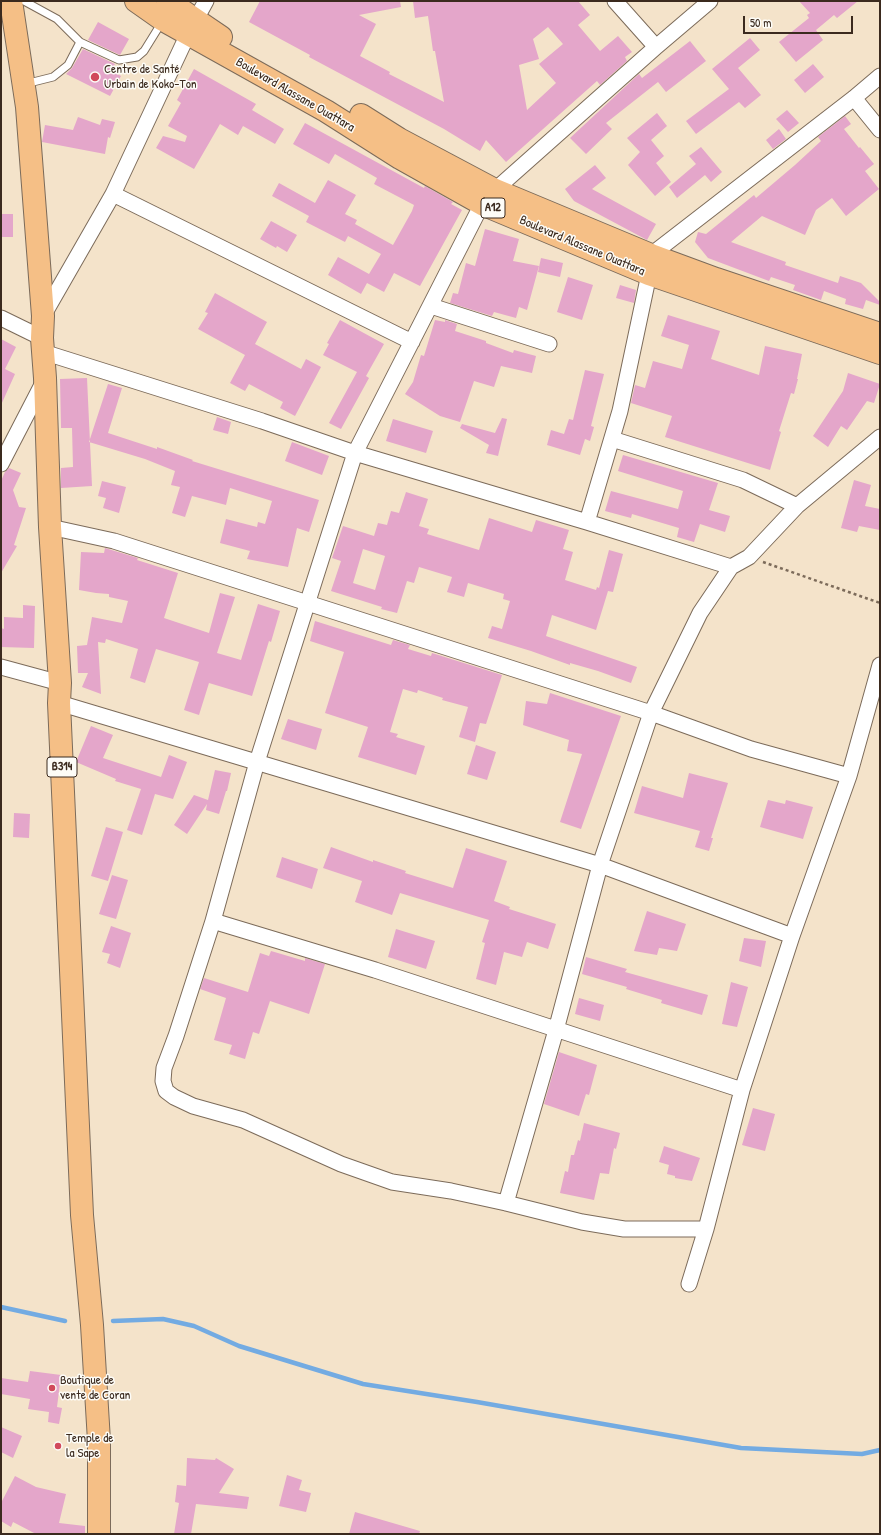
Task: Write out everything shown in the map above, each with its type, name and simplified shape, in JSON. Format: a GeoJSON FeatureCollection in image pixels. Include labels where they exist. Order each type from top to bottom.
{"type":"FeatureCollection","features":[{"type":"Feature","properties":{"kind":"main road","name":"B314"},"geometry":{"type":"LineString","coordinates":[[11,1],[11,26],[24,84],[27,107],[43,316],[50,527],[60,693],[82,1215],[92,1325],[99,1441],[99,1534]]}},
{"type":"Feature","properties":{"kind":"main road","name":"Boulevard Alassane Ouattara"},"geometry":{"type":"LineString","coordinates":[[153,6],[192,28],[400,158],[650,264],[880,353]]}},
{"type":"Feature","properties":{"kind":"main road","name":"Boulevard Alassane Ouattara"},"geometry":{"type":"LineString","coordinates":[[650,264],[716,279],[880,334]]}},
{"type":"Feature","properties":{"kind":"street"},"geometry":{"type":"LineString","coordinates":[[43,316],[113,194],[206,1]]}},
{"type":"Feature","properties":{"kind":"street"},"geometry":{"type":"LineString","coordinates":[[614,1],[656,47]]}},
{"type":"Feature","properties":{"kind":"street"},"geometry":{"type":"LineString","coordinates":[[706,1229],[624,1229],[582,1222],[451,1191],[392,1182],[341,1164],[242,1120],[192,1106],[166,1091],[163,1081],[164,1068],[176,1036],[213,921],[257,762],[355,452],[488,196],[710,1]]}},
{"type":"Feature","properties":{"kind":"street"},"geometry":{"type":"LineString","coordinates":[[587,522],[620,411],[650,264],[880,76]]}},
{"type":"Feature","properties":{"kind":"street"},"geometry":{"type":"LineString","coordinates":[[854,98],[880,130]]}},
{"type":"Feature","properties":{"kind":"street"},"geometry":{"type":"LineString","coordinates":[[113,194],[412,342]]}},
{"type":"Feature","properties":{"kind":"street"},"geometry":{"type":"LineString","coordinates":[[431,306],[549,344]]}},
{"type":"Feature","properties":{"kind":"street"},"geometry":{"type":"LineString","coordinates":[[1,318],[43,345],[262,421],[355,452],[587,522],[731,568]]}},
{"type":"Feature","properties":{"kind":"street"},"geometry":{"type":"LineString","coordinates":[[1,464],[45,378]]}},
{"type":"Feature","properties":{"kind":"street"},"geometry":{"type":"LineString","coordinates":[[506,1203],[556,1030],[600,865],[651,713],[700,613],[731,568],[749,557],[797,506],[880,437]]}},
{"type":"Feature","properties":{"kind":"street"},"geometry":{"type":"LineString","coordinates":[[612,439],[743,480],[797,506]]}},
{"type":"Feature","properties":{"kind":"street"},"geometry":{"type":"LineString","coordinates":[[50,527],[114,541],[651,713],[751,749],[849,776]]}},
{"type":"Feature","properties":{"kind":"street"},"geometry":{"type":"LineString","coordinates":[[689,1284],[706,1229],[742,1090],[792,936],[849,776],[880,665]]}},
{"type":"Feature","properties":{"kind":"street"},"geometry":{"type":"LineString","coordinates":[[1,667],[60,693],[257,762],[600,865],[792,936]]}},
{"type":"Feature","properties":{"kind":"street"},"geometry":{"type":"LineString","coordinates":[[213,921],[375,970],[742,1090]]}},
{"type":"Feature","properties":{"kind":"lane"},"geometry":{"type":"LineString","coordinates":[[24,1],[57,19],[80,42],[119,60],[138,57],[144,52],[153,6]]}},
{"type":"Feature","properties":{"kind":"lane"},"geometry":{"type":"LineString","coordinates":[[24,84],[53,77],[68,65],[80,42]]}},
{"type":"Feature","properties":{"kind":"path"},"geometry":{"type":"LineString","coordinates":[[749,557],[880,603]]}},
{"type":"Feature","properties":{"kind":"building"},"geometry":{"type":"Polygon","coordinates":[[[260,1],[400,1],[401,7],[359,15],[376,24],[360,56],[390,72],[389,74],[444,102],[435,51],[433,51],[428,16],[415,18],[413,1],[578,1],[590,15],[578,25],[600,51],[618,36],[632,52],[625,57],[627,61],[600,85],[597,81],[506,162],[486,140],[480,151],[444,129],[309,57],[310,55],[249,22],[260,1]],[[548,27],[533,39],[539,59],[519,65],[527,110],[556,83],[539,64],[563,44],[548,27]]]}},
{"type":"Feature","properties":{"kind":"building"},"geometry":{"type":"Polygon","coordinates":[[[799,1],[858,1],[837,18],[834,15],[816,30],[823,40],[796,62],[779,42],[809,18],[807,15],[810,13],[799,1]]]}},
{"type":"Feature","properties":{"kind":"building"},"geometry":{"type":"Polygon","coordinates":[[[98,22],[129,39],[120,55],[88,40],[98,22]]]}},
{"type":"Feature","properties":{"kind":"building"},"geometry":{"type":"Polygon","coordinates":[[[750,38],[760,50],[738,68],[761,95],[745,108],[739,102],[696,134],[686,121],[729,89],[712,69],[750,38]]]}},
{"type":"Feature","properties":{"kind":"building"},"geometry":{"type":"Polygon","coordinates":[[[690,41],[706,61],[666,92],[658,82],[606,123],[612,129],[586,154],[570,138],[639,74],[642,78],[690,41]]]}},
{"type":"Feature","properties":{"kind":"building"},"geometry":{"type":"Polygon","coordinates":[[[83,49],[115,64],[111,71],[121,76],[110,96],[66,74],[72,68],[83,49]]]}},
{"type":"Feature","properties":{"kind":"building"},"geometry":{"type":"Polygon","coordinates":[[[813,64],[824,77],[805,93],[794,80],[813,64]]]}},
{"type":"Feature","properties":{"kind":"building"},"geometry":{"type":"Polygon","coordinates":[[[194,69],[256,104],[252,110],[284,129],[275,144],[243,126],[238,135],[220,124],[194,169],[156,148],[163,136],[185,142],[187,136],[168,126],[181,103],[177,100],[194,69]]]}},
{"type":"Feature","properties":{"kind":"building"},"geometry":{"type":"Polygon","coordinates":[[[787,110],[799,123],[788,132],[776,119],[787,110]]]}},
{"type":"Feature","properties":{"kind":"building"},"geometry":{"type":"Polygon","coordinates":[[[657,113],[667,126],[651,140],[664,156],[656,163],[671,182],[655,196],[628,165],[640,152],[627,138],[657,113]]]}},
{"type":"Feature","properties":{"kind":"building"},"geometry":{"type":"Polygon","coordinates":[[[845,116],[851,124],[844,129],[874,164],[865,171],[879,189],[846,216],[832,198],[816,210],[805,235],[762,216],[731,242],[786,262],[785,265],[838,283],[840,276],[861,283],[880,302],[880,305],[866,300],[863,309],[845,304],[846,299],[824,291],[821,300],[793,290],[795,285],[771,277],[769,281],[708,258],[695,242],[698,232],[706,234],[754,195],[756,198],[821,141],[818,137],[845,116]]]}},
{"type":"Feature","properties":{"kind":"building"},"geometry":{"type":"Polygon","coordinates":[[[78,117],[100,125],[102,119],[115,122],[110,138],[108,137],[105,154],[42,142],[45,125],[73,130],[78,117]]]}},
{"type":"Feature","properties":{"kind":"building"},"geometry":{"type":"Polygon","coordinates":[[[305,123],[424,188],[425,186],[453,202],[451,204],[462,210],[420,286],[394,273],[384,292],[367,283],[361,294],[328,275],[338,257],[369,274],[381,254],[348,236],[345,242],[306,222],[309,216],[272,196],[279,183],[315,203],[328,180],[356,195],[345,214],[357,220],[355,224],[393,245],[412,211],[414,205],[374,184],[377,178],[335,154],[329,164],[293,144],[305,123]]]}},
{"type":"Feature","properties":{"kind":"building"},"geometry":{"type":"Polygon","coordinates":[[[779,129],[786,139],[773,149],[766,140],[779,129]]]}},
{"type":"Feature","properties":{"kind":"building"},"geometry":{"type":"Polygon","coordinates":[[[701,147],[722,172],[711,182],[705,175],[677,198],[669,187],[696,164],[689,156],[701,147]]]}},
{"type":"Feature","properties":{"kind":"building"},"geometry":{"type":"Polygon","coordinates":[[[595,165],[606,178],[592,189],[656,224],[647,240],[574,201],[565,189],[595,165]]]}},
{"type":"Feature","properties":{"kind":"building"},"geometry":{"type":"Polygon","coordinates":[[[1,214],[13,214],[13,237],[1,237],[1,214]]]}},
{"type":"Feature","properties":{"kind":"building"},"geometry":{"type":"Polygon","coordinates":[[[271,221],[297,235],[287,252],[260,239],[271,221]]]}},
{"type":"Feature","properties":{"kind":"building"},"geometry":{"type":"Polygon","coordinates":[[[485,229],[519,239],[513,261],[539,266],[527,310],[519,307],[516,318],[494,312],[492,316],[450,303],[453,293],[458,294],[466,263],[475,266],[485,229]]]}},
{"type":"Feature","properties":{"kind":"building"},"geometry":{"type":"Polygon","coordinates":[[[541,258],[563,263],[560,277],[538,272],[541,258]]]}},
{"type":"Feature","properties":{"kind":"building"},"geometry":{"type":"Polygon","coordinates":[[[568,277],[593,285],[582,320],[557,312],[568,277]]]}},
{"type":"Feature","properties":{"kind":"building"},"geometry":{"type":"Polygon","coordinates":[[[620,285],[636,290],[634,303],[616,298],[620,285]]]}},
{"type":"Feature","properties":{"kind":"building"},"geometry":{"type":"Polygon","coordinates":[[[215,293],[267,322],[255,344],[301,369],[306,359],[321,367],[295,416],[280,408],[283,402],[249,384],[245,391],[230,383],[245,355],[198,329],[208,313],[205,312],[215,293]]]}},
{"type":"Feature","properties":{"kind":"building"},"geometry":{"type":"Polygon","coordinates":[[[668,315],[720,331],[711,359],[759,375],[765,346],[802,354],[794,394],[791,393],[779,431],[781,432],[770,470],[665,437],[672,416],[631,403],[635,385],[645,388],[653,361],[682,369],[689,345],[661,336],[668,315]]]}},
{"type":"Feature","properties":{"kind":"building"},"geometry":{"type":"Polygon","coordinates":[[[340,320],[384,344],[366,376],[369,378],[341,429],[329,423],[357,372],[323,355],[329,344],[327,343],[340,320]]]}},
{"type":"Feature","properties":{"kind":"building"},"geometry":{"type":"Polygon","coordinates":[[[435,320],[445,322],[445,320],[457,324],[455,331],[486,341],[486,343],[513,353],[514,350],[536,356],[532,373],[501,366],[494,387],[474,381],[460,422],[440,416],[405,394],[413,382],[421,355],[424,356],[435,320]]]}},
{"type":"Feature","properties":{"kind":"building"},"geometry":{"type":"Polygon","coordinates":[[[1,339],[16,347],[5,369],[15,374],[1,405],[1,339]]]}},
{"type":"Feature","properties":{"kind":"building"},"geometry":{"type":"Polygon","coordinates":[[[585,370],[604,374],[591,426],[594,427],[590,441],[585,439],[580,455],[547,445],[551,430],[564,434],[569,419],[573,420],[585,370]]]}},
{"type":"Feature","properties":{"kind":"building"},"geometry":{"type":"Polygon","coordinates":[[[848,373],[880,384],[874,403],[867,401],[847,430],[841,426],[828,447],[813,436],[843,391],[848,373]]]}},
{"type":"Feature","properties":{"kind":"building"},"geometry":{"type":"Polygon","coordinates":[[[87,378],[92,486],[61,488],[61,468],[73,467],[72,428],[61,428],[60,379],[87,378]]]}},
{"type":"Feature","properties":{"kind":"building"},"geometry":{"type":"Polygon","coordinates":[[[108,384],[122,388],[108,433],[157,449],[157,447],[193,460],[192,461],[319,500],[309,532],[297,528],[288,567],[247,559],[250,551],[220,543],[226,519],[257,527],[258,522],[265,524],[272,501],[230,488],[226,505],[192,496],[185,517],[172,513],[180,487],[171,485],[175,471],[145,459],[89,442],[108,384]]]}},
{"type":"Feature","properties":{"kind":"building"},"geometry":{"type":"Polygon","coordinates":[[[217,417],[231,422],[228,434],[213,430],[217,417]]]}},
{"type":"Feature","properties":{"kind":"building"},"geometry":{"type":"Polygon","coordinates":[[[502,418],[507,419],[498,456],[486,453],[489,445],[460,428],[462,424],[495,433],[502,418]]]}},
{"type":"Feature","properties":{"kind":"building"},"geometry":{"type":"Polygon","coordinates":[[[393,419],[433,431],[426,453],[386,441],[393,419]]]}},
{"type":"Feature","properties":{"kind":"building"},"geometry":{"type":"Polygon","coordinates":[[[292,442],[329,456],[322,475],[285,461],[292,442]]]}},
{"type":"Feature","properties":{"kind":"building"},"geometry":{"type":"Polygon","coordinates":[[[623,455],[718,483],[709,510],[730,516],[725,532],[700,524],[694,542],[677,537],[679,528],[632,514],[631,518],[605,511],[611,491],[678,509],[683,491],[618,471],[623,455]]]}},
{"type":"Feature","properties":{"kind":"building"},"geometry":{"type":"Polygon","coordinates":[[[9,468],[21,473],[13,490],[19,507],[26,508],[14,545],[17,546],[1,573],[1,481],[5,472],[9,468]]]}},
{"type":"Feature","properties":{"kind":"building"},"geometry":{"type":"Polygon","coordinates":[[[854,480],[871,485],[865,506],[880,509],[880,530],[859,526],[857,532],[841,528],[854,480]]]}},
{"type":"Feature","properties":{"kind":"building"},"geometry":{"type":"Polygon","coordinates":[[[102,481],[126,487],[119,513],[103,508],[106,498],[98,496],[102,481]]]}},
{"type":"Feature","properties":{"kind":"building"},"geometry":{"type":"Polygon","coordinates":[[[406,492],[428,499],[419,526],[429,529],[427,534],[479,550],[489,518],[532,532],[536,520],[569,530],[563,549],[573,552],[565,580],[596,590],[597,587],[599,588],[609,550],[623,554],[613,592],[608,591],[596,630],[552,615],[546,636],[637,667],[631,683],[598,671],[570,663],[570,665],[488,638],[492,626],[502,629],[510,601],[503,599],[504,594],[468,583],[464,597],[447,592],[452,577],[419,567],[414,583],[407,581],[397,613],[381,609],[382,607],[331,591],[341,561],[332,558],[343,526],[374,536],[378,523],[387,525],[391,511],[399,513],[406,492]],[[363,549],[353,583],[375,590],[385,556],[363,549]]]}},
{"type":"Feature","properties":{"kind":"building"},"geometry":{"type":"Polygon","coordinates":[[[105,548],[138,558],[137,560],[178,573],[164,618],[209,633],[220,593],[235,597],[217,653],[241,660],[258,604],[280,611],[252,696],[209,683],[199,715],[184,710],[199,662],[156,649],[145,683],[130,678],[138,649],[106,639],[105,643],[98,642],[101,694],[82,687],[88,673],[78,673],[77,646],[87,645],[92,617],[122,623],[128,601],[109,597],[109,594],[79,590],[81,552],[104,553],[105,548]]]}},
{"type":"Feature","properties":{"kind":"building"},"geometry":{"type":"Polygon","coordinates":[[[23,605],[35,606],[34,648],[1,647],[1,628],[4,629],[4,617],[23,618],[23,605]]]}},
{"type":"Feature","properties":{"kind":"building"},"geometry":{"type":"Polygon","coordinates":[[[315,621],[391,645],[393,640],[410,645],[408,649],[431,656],[432,653],[502,675],[486,724],[480,723],[475,742],[459,737],[468,707],[442,700],[443,698],[418,690],[417,693],[403,689],[390,732],[398,734],[396,737],[425,746],[416,775],[358,757],[368,727],[325,713],[344,652],[310,641],[315,621]]]}},
{"type":"Feature","properties":{"kind":"building"},"geometry":{"type":"Polygon","coordinates":[[[550,693],[621,716],[581,829],[560,822],[582,754],[567,751],[569,740],[523,725],[526,701],[547,704],[550,693]]]}},
{"type":"Feature","properties":{"kind":"building"},"geometry":{"type":"Polygon","coordinates":[[[288,719],[322,729],[316,750],[281,739],[288,719]]]}},
{"type":"Feature","properties":{"kind":"building"},"geometry":{"type":"Polygon","coordinates":[[[91,726],[113,735],[103,758],[161,777],[169,755],[187,762],[173,799],[155,794],[142,835],[127,830],[141,789],[115,781],[116,779],[76,762],[91,726]]]}},
{"type":"Feature","properties":{"kind":"building"},"geometry":{"type":"Polygon","coordinates":[[[476,745],[496,752],[487,780],[467,774],[476,745]]]}},
{"type":"Feature","properties":{"kind":"building"},"geometry":{"type":"Polygon","coordinates":[[[215,770],[231,773],[227,791],[219,814],[206,810],[207,804],[187,834],[174,825],[194,795],[208,800],[215,770]]]}},
{"type":"Feature","properties":{"kind":"building"},"geometry":{"type":"Polygon","coordinates":[[[689,773],[728,783],[711,838],[713,838],[709,851],[695,847],[700,831],[634,813],[642,786],[683,798],[689,773]]]}},
{"type":"Feature","properties":{"kind":"building"},"geometry":{"type":"Polygon","coordinates":[[[768,800],[785,804],[786,800],[813,807],[803,839],[760,827],[768,800]]]}},
{"type":"Feature","properties":{"kind":"building"},"geometry":{"type":"Polygon","coordinates":[[[14,813],[30,814],[29,838],[13,837],[14,813]]]}},
{"type":"Feature","properties":{"kind":"building"},"geometry":{"type":"Polygon","coordinates":[[[106,827],[123,832],[108,881],[91,876],[106,827]]]}},
{"type":"Feature","properties":{"kind":"building"},"geometry":{"type":"Polygon","coordinates":[[[331,847],[453,888],[466,848],[507,861],[494,901],[510,907],[509,909],[556,924],[548,949],[527,942],[522,957],[504,952],[496,985],[476,979],[485,943],[482,942],[489,920],[400,893],[392,915],[355,902],[362,881],[323,868],[331,847]]]}},
{"type":"Feature","properties":{"kind":"building"},"geometry":{"type":"Polygon","coordinates":[[[282,857],[318,869],[312,889],[276,877],[282,857]]]}},
{"type":"Feature","properties":{"kind":"building"},"geometry":{"type":"Polygon","coordinates":[[[112,875],[128,880],[116,919],[99,914],[112,875]]]}},
{"type":"Feature","properties":{"kind":"building"},"geometry":{"type":"Polygon","coordinates":[[[647,911],[686,924],[677,951],[659,948],[657,955],[634,951],[647,911]]]}},
{"type":"Feature","properties":{"kind":"building"},"geometry":{"type":"Polygon","coordinates":[[[111,926],[131,933],[120,968],[107,963],[110,954],[102,952],[111,926]]]}},
{"type":"Feature","properties":{"kind":"building"},"geometry":{"type":"Polygon","coordinates":[[[396,929],[435,941],[426,969],[388,957],[396,929]]]}},
{"type":"Feature","properties":{"kind":"building"},"geometry":{"type":"Polygon","coordinates":[[[744,938],[766,941],[761,967],[739,961],[744,938]]]}},
{"type":"Feature","properties":{"kind":"building"},"geometry":{"type":"Polygon","coordinates":[[[271,951],[305,961],[305,958],[325,964],[309,1014],[270,1001],[259,1034],[253,1032],[245,1059],[229,1054],[232,1045],[214,1040],[226,998],[200,989],[204,978],[248,992],[260,953],[269,956],[271,951]]]}},
{"type":"Feature","properties":{"kind":"building"},"geometry":{"type":"Polygon","coordinates":[[[586,957],[627,969],[625,972],[708,995],[702,1015],[661,1003],[662,1000],[626,989],[627,987],[582,974],[586,957]]]}},
{"type":"Feature","properties":{"kind":"building"},"geometry":{"type":"Polygon","coordinates":[[[731,982],[748,987],[737,1027],[722,1024],[731,982]]]}},
{"type":"Feature","properties":{"kind":"building"},"geometry":{"type":"Polygon","coordinates":[[[579,998],[604,1005],[600,1021],[575,1014],[579,998]]]}},
{"type":"Feature","properties":{"kind":"building"},"geometry":{"type":"Polygon","coordinates":[[[559,1052],[597,1065],[589,1095],[586,1094],[579,1116],[544,1104],[559,1052]]]}},
{"type":"Feature","properties":{"kind":"building"},"geometry":{"type":"Polygon","coordinates":[[[753,1108],[775,1114],[765,1151],[742,1145],[753,1108]]]}},
{"type":"Feature","properties":{"kind":"building"},"geometry":{"type":"Polygon","coordinates":[[[584,1123],[620,1133],[616,1149],[614,1148],[609,1174],[600,1173],[594,1200],[560,1193],[565,1171],[568,1172],[571,1155],[574,1155],[578,1140],[580,1141],[584,1123]]]}},
{"type":"Feature","properties":{"kind":"building"},"geometry":{"type":"Polygon","coordinates":[[[664,1146],[700,1158],[692,1181],[675,1178],[675,1176],[667,1174],[669,1165],[659,1162],[664,1146]]]}},
{"type":"Feature","properties":{"kind":"building"},"geometry":{"type":"Polygon","coordinates":[[[30,1371],[61,1375],[57,1407],[62,1408],[59,1424],[48,1422],[49,1412],[28,1409],[30,1399],[1,1394],[1,1378],[28,1382],[30,1371]]]}},
{"type":"Feature","properties":{"kind":"building"},"geometry":{"type":"Polygon","coordinates":[[[1,1427],[22,1436],[13,1458],[1,1452],[1,1427]]]}},
{"type":"Feature","properties":{"kind":"building"},"geometry":{"type":"Polygon","coordinates":[[[187,1458],[215,1460],[216,1458],[234,1469],[219,1493],[249,1497],[247,1509],[196,1504],[191,1534],[174,1534],[179,1503],[175,1502],[177,1485],[186,1486],[187,1458]]]}},
{"type":"Feature","properties":{"kind":"building"},"geometry":{"type":"Polygon","coordinates":[[[287,1475],[302,1480],[299,1490],[311,1493],[306,1512],[279,1506],[287,1475]]]}},
{"type":"Feature","properties":{"kind":"building"},"geometry":{"type":"Polygon","coordinates":[[[15,1476],[36,1487],[66,1494],[59,1523],[85,1526],[85,1534],[36,1534],[13,1522],[11,1527],[1,1521],[1,1503],[15,1476]]]}},
{"type":"Feature","properties":{"kind":"building"},"geometry":{"type":"Polygon","coordinates":[[[355,1512],[420,1531],[419,1534],[349,1534],[355,1512]]]}},
{"type":"Feature","properties":{"kind":"waterway"},"geometry":{"type":"LineString","coordinates":[[1,1307],[65,1321]]}},
{"type":"Feature","properties":{"kind":"waterway"},"geometry":{"type":"LineString","coordinates":[[113,1321],[163,1319],[194,1326],[239,1346],[363,1384],[477,1402],[741,1448],[862,1454],[880,1450]]}},
{"type":"Feature","properties":{"kind":"place","name":"Centre de Santé Urbain de Koko-Ton"},"geometry":{"type":"Point","coordinates":[95,77]}},
{"type":"Feature","properties":{"kind":"place","name":"Boutique de vente de Coran"},"geometry":{"type":"Point","coordinates":[52,1388]}},
{"type":"Feature","properties":{"kind":"place","name":"Temple de la Sape"},"geometry":{"type":"Point","coordinates":[58,1446]}}]}
